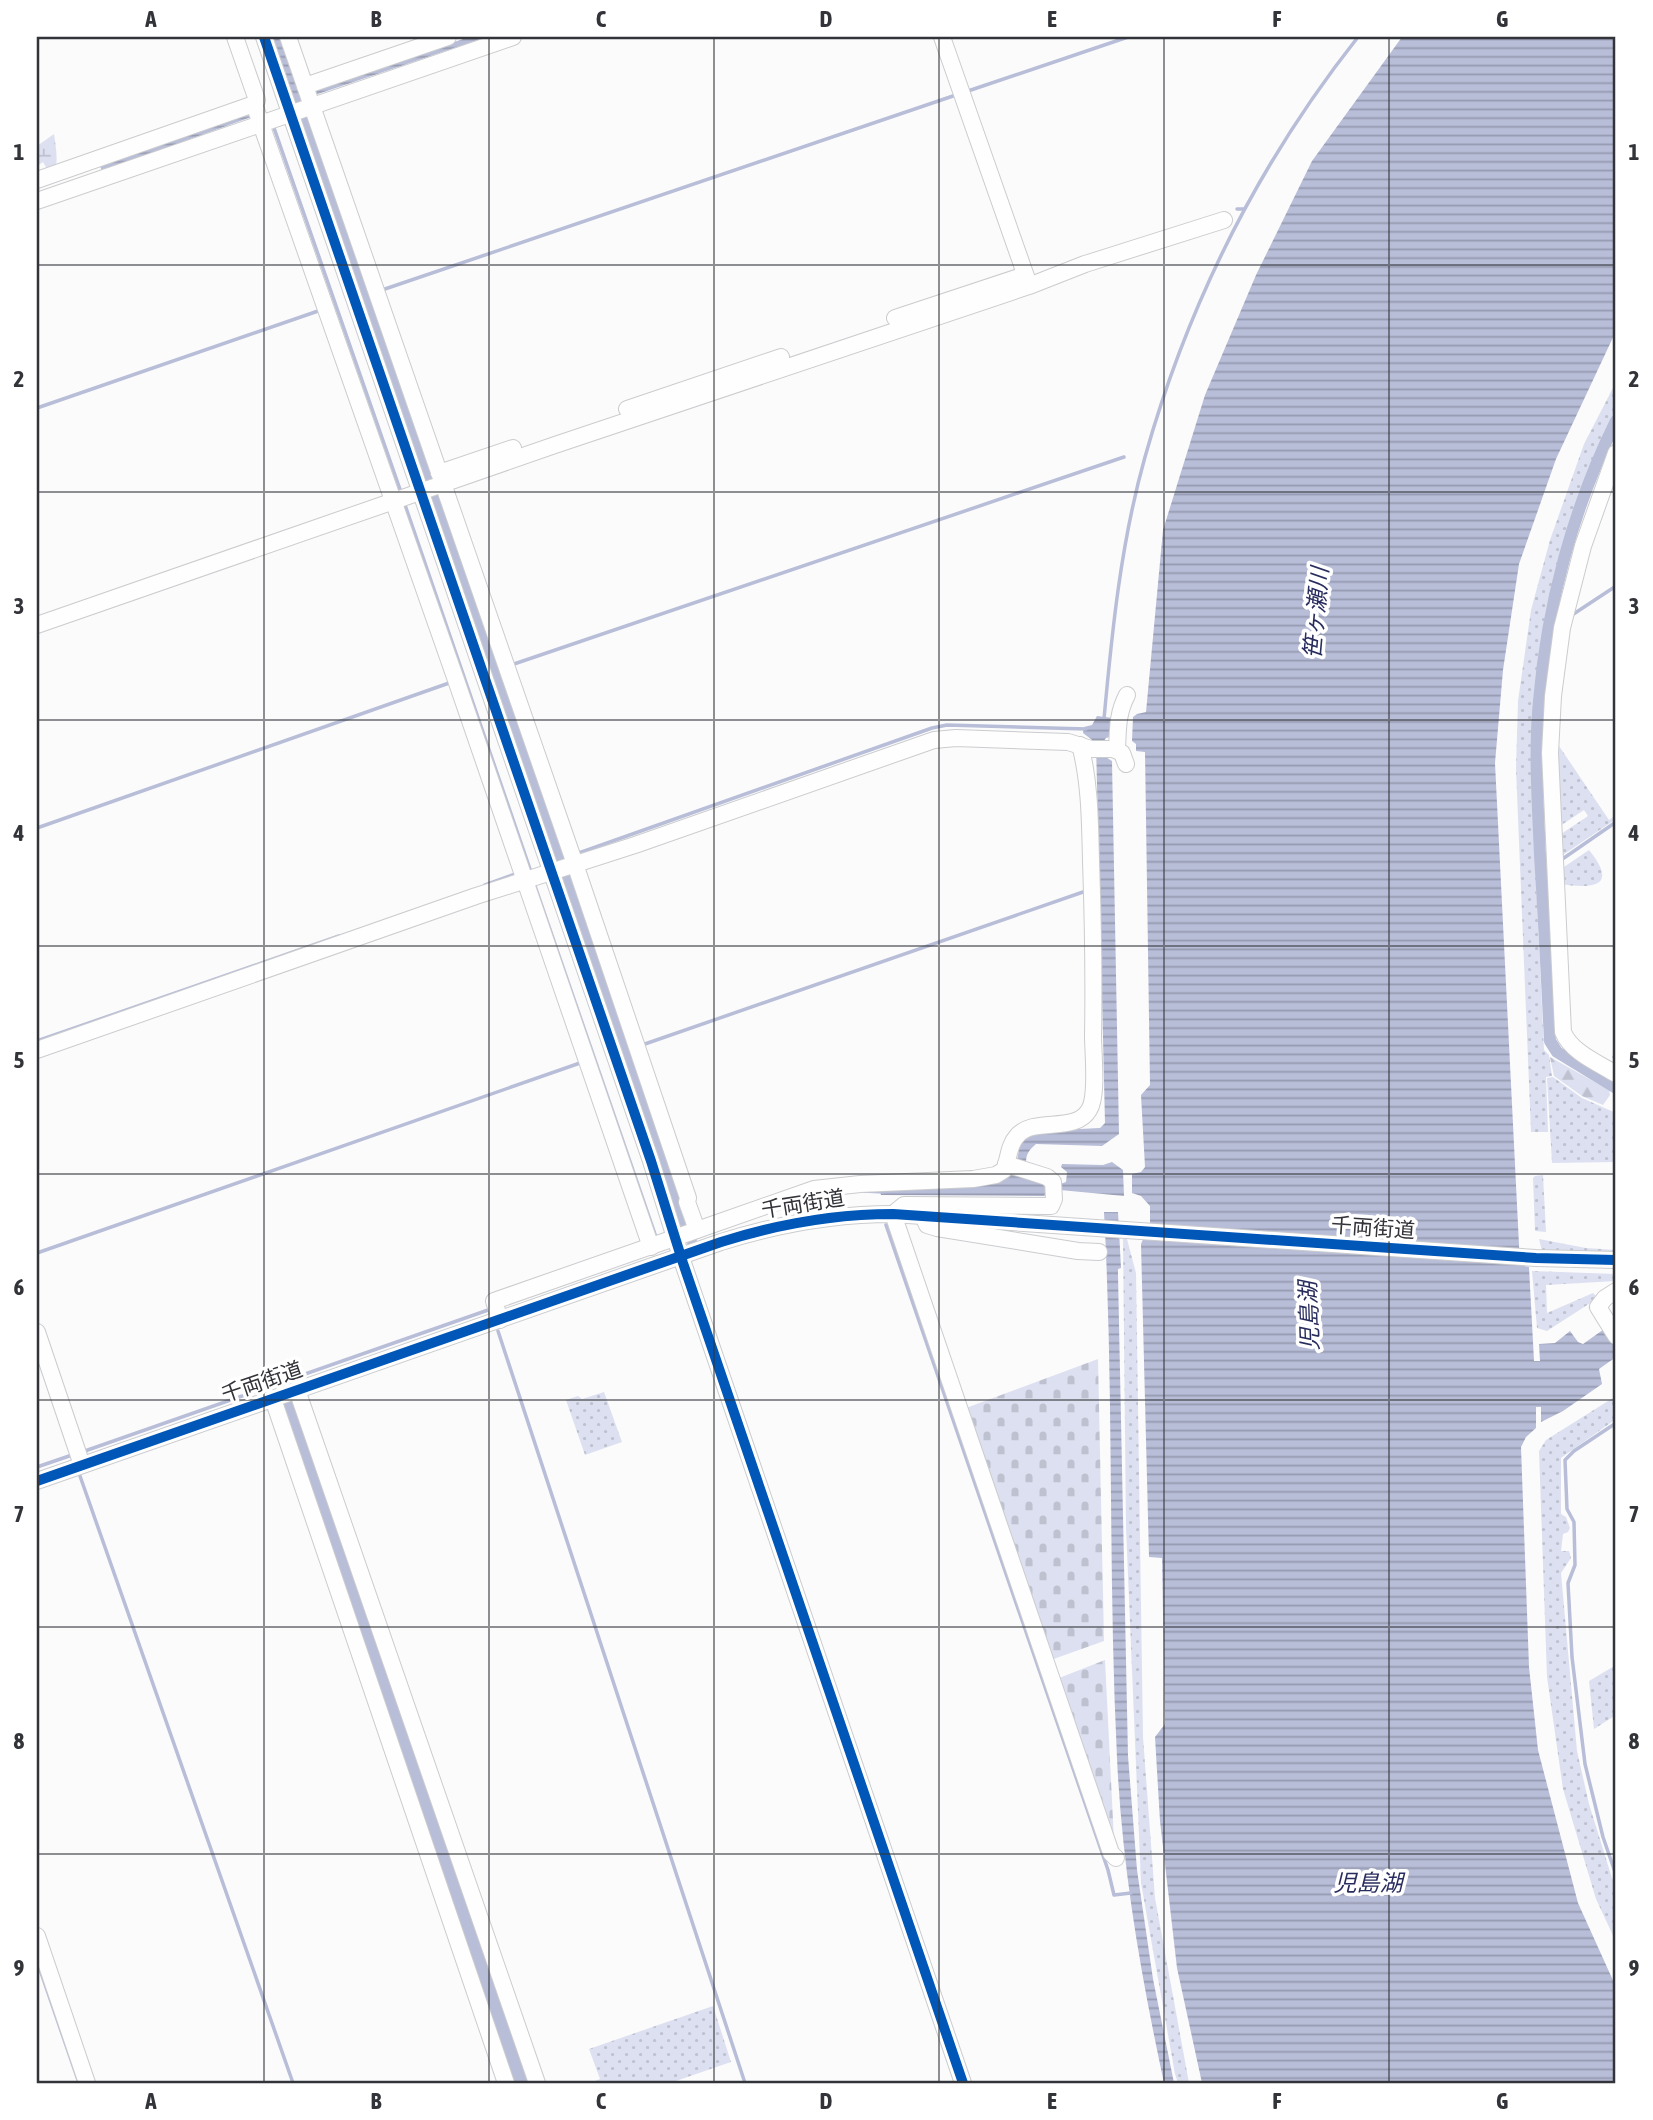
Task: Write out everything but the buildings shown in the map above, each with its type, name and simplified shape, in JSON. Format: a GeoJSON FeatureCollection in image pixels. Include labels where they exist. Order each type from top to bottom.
{"type":"FeatureCollection","features":[{"type":"Feature","properties":{"kind":"street"},"geometry":{"type":"LineString","coordinates":[[235,37],[257,100],[284,108]]}},
{"type":"Feature","properties":{"kind":"street"},"geometry":{"type":"LineString","coordinates":[[264,37],[284,108],[543,872],[651,1247]]}},
{"type":"Feature","properties":{"kind":"street"},"geometry":{"type":"LineString","coordinates":[[288,37],[284,108],[326,309],[415,491],[456,682],[688,1198],[687,1233],[681,1256],[963,2083]]}},
{"type":"Feature","properties":{"kind":"street"},"geometry":{"type":"LineString","coordinates":[[37,201],[284,108],[448,37]]}},
{"type":"Feature","properties":{"kind":"street"},"geometry":{"type":"LineString","coordinates":[[37,180],[284,108],[511,37]]}},
{"type":"Feature","properties":{"kind":"street"},"geometry":{"type":"LineString","coordinates":[[942,37],[1027,280]]}},
{"type":"Feature","properties":{"kind":"street"},"geometry":{"type":"LineString","coordinates":[[284,108],[543,872],[687,1233]]}},
{"type":"Feature","properties":{"kind":"street"},"geometry":{"type":"LineString","coordinates":[[37,625],[727,381],[1027,280],[1224,220]]}},
{"type":"Feature","properties":{"kind":"street"},"geometry":{"type":"LineString","coordinates":[[1616,453],[1583,545],[1562,628],[1553,696],[1550,753],[1563,1032],[1572,1046],[1616,1074]]}},
{"type":"Feature","properties":{"kind":"street"},"geometry":{"type":"LineString","coordinates":[[1015,1167],[1010,1149],[1021,1132],[1029,1128],[1082,1118],[1092,1101],[1094,976],[1090,816],[1103,751],[1127,695]]}},
{"type":"Feature","properties":{"kind":"street"},"geometry":{"type":"LineString","coordinates":[[37,1050],[543,872],[934,740],[956,738],[1068,742],[1103,751]]}},
{"type":"Feature","properties":{"kind":"street"},"geometry":{"type":"LineString","coordinates":[[497,1311],[494,1301],[814,1189],[982,1178],[1015,1167],[1047,1177],[1054,1187],[1051,1206],[904,1205],[892,1214],[1111,1853],[1116,1858]]}},
{"type":"Feature","properties":{"kind":"street","name":"千両街道"},"geometry":{"type":"LineString","coordinates":[[37,1481],[79,1457],[273,1399],[497,1311],[758,1230],[850,1214],[892,1214],[1536,1258],[1616,1260]]}},
{"type":"Feature","properties":{"kind":"street"},"geometry":{"type":"LineString","coordinates":[[922,1216],[928,1225],[937,1228],[1099,1252]]}},
{"type":"Feature","properties":{"kind":"street"},"geometry":{"type":"LineString","coordinates":[[1615,1334],[1598,1307],[1616,1291]]}},
{"type":"Feature","properties":{"kind":"street"},"geometry":{"type":"LineString","coordinates":[[37,1332],[79,1457]]}},
{"type":"Feature","properties":{"kind":"street"},"geometry":{"type":"LineString","coordinates":[[297,1390],[537,2083]]}},
{"type":"Feature","properties":{"kind":"street"},"geometry":{"type":"LineString","coordinates":[[273,1399],[506,2083]]}},
{"type":"Feature","properties":{"kind":"street"},"geometry":{"type":"LineString","coordinates":[[37,1936],[87,2083]]}},
{"type":"Feature","properties":{"kind":"green space"},"geometry":{"type":"Polygon","coordinates":[[[54,134],[56,166],[47,169],[43,162],[37,166],[37,146],[54,134]]]}},
{"type":"Feature","properties":{"kind":"green space"},"geometry":{"type":"Polygon","coordinates":[[[1616,382],[1616,413],[1590,467],[1560,553],[1545,619],[1534,702],[1531,773],[1544,1050],[1549,1055],[1552,1076],[1546,1077],[1548,1132],[1531,1132],[1516,769],[1518,701],[1531,610],[1550,540],[1584,444],[1616,382]]]}},
{"type":"Feature","properties":{"kind":"green space"},"geometry":{"type":"Polygon","coordinates":[[[1555,740],[1609,820],[1616,815],[1616,819],[1560,857],[1558,836],[1588,816],[1584,810],[1557,828],[1555,740]]]}},
{"type":"Feature","properties":{"kind":"green space"},"geometry":{"type":"Polygon","coordinates":[[[1589,850],[1602,872],[1598,883],[1583,886],[1560,884],[1558,871],[1589,850]]]}},
{"type":"Feature","properties":{"kind":"green space"},"geometry":{"type":"Polygon","coordinates":[[[1550,1057],[1609,1090],[1610,1095],[1603,1105],[1582,1096],[1554,1076],[1550,1057]]]}},
{"type":"Feature","properties":{"kind":"green space"},"geometry":{"type":"Polygon","coordinates":[[[1553,1077],[1582,1098],[1616,1113],[1616,1162],[1552,1163],[1547,1078],[1553,1077]]]}},
{"type":"Feature","properties":{"kind":"green space"},"geometry":{"type":"Polygon","coordinates":[[[1543,1175],[1546,1232],[1535,1231],[1533,1178],[1543,1175]]]}},
{"type":"Feature","properties":{"kind":"green space"},"geometry":{"type":"Polygon","coordinates":[[[1123,1239],[1127,1239],[1136,1273],[1143,1737],[1155,1898],[1189,2083],[1178,2083],[1175,2074],[1141,1883],[1126,1528],[1123,1239]]]}},
{"type":"Feature","properties":{"kind":"green space"},"geometry":{"type":"Polygon","coordinates":[[[1539,1239],[1586,1248],[1616,1250],[1616,1254],[1542,1251],[1539,1239]]]}},
{"type":"Feature","properties":{"kind":"green space"},"geometry":{"type":"Polygon","coordinates":[[[1532,1271],[1616,1274],[1616,1281],[1546,1285],[1547,1313],[1593,1293],[1598,1298],[1547,1331],[1537,1328],[1532,1271]]]}},
{"type":"Feature","properties":{"kind":"green space"},"geometry":{"type":"Polygon","coordinates":[[[1098,1359],[1104,1641],[1048,1661],[966,1408],[1098,1359]]]}},
{"type":"Feature","properties":{"kind":"green space"},"geometry":{"type":"Polygon","coordinates":[[[604,1392],[622,1442],[585,1455],[566,1400],[578,1396],[582,1399],[604,1392]]]}},
{"type":"Feature","properties":{"kind":"green space"},"geometry":{"type":"Polygon","coordinates":[[[1616,1396],[1616,1419],[1561,1458],[1561,1514],[1566,1517],[1570,1528],[1563,1534],[1561,1551],[1569,1551],[1571,1558],[1561,1573],[1577,1751],[1589,1804],[1616,1891],[1616,1942],[1596,1899],[1563,1789],[1547,1677],[1539,1451],[1546,1440],[1616,1396]]]}},
{"type":"Feature","properties":{"kind":"green space"},"geometry":{"type":"Polygon","coordinates":[[[1105,1660],[1114,1841],[1054,1680],[1105,1660]]]}},
{"type":"Feature","properties":{"kind":"green space"},"geometry":{"type":"Polygon","coordinates":[[[1616,1665],[1616,1715],[1594,1729],[1589,1681],[1616,1665]]]}},
{"type":"Feature","properties":{"kind":"green space"},"geometry":{"type":"Polygon","coordinates":[[[713,2006],[731,2062],[670,2083],[590,2083],[600,2079],[589,2049],[713,2006]]]}},
{"type":"Feature","properties":{"kind":"water"},"geometry":{"type":"Polygon","coordinates":[[[273,37],[283,37],[302,100],[295,101],[273,37]]]}},
{"type":"Feature","properties":{"kind":"water"},"geometry":{"type":"Polygon","coordinates":[[[469,37],[487,37],[315,95],[313,90],[469,37]]]}},
{"type":"Feature","properties":{"kind":"water"},"geometry":{"type":"Polygon","coordinates":[[[1402,37],[1616,37],[1616,331],[1556,459],[1519,564],[1503,670],[1495,763],[1520,1265],[1529,1267],[1534,1361],[1540,1361],[1539,1344],[1555,1343],[1570,1331],[1578,1342],[1583,1344],[1607,1327],[1616,1330],[1616,1357],[1599,1369],[1602,1384],[1563,1411],[1541,1422],[1541,1407],[1536,1407],[1536,1428],[1526,1437],[1521,1447],[1529,1667],[1538,1750],[1578,1903],[1616,1987],[1616,2083],[1202,2083],[1177,1968],[1160,1821],[1155,1737],[1165,1724],[1162,1558],[1149,1557],[1141,1244],[1150,1223],[1150,1206],[1141,1196],[1132,1193],[1132,1174],[1141,1172],[1145,1167],[1141,1095],[1150,1085],[1145,752],[1136,751],[1136,744],[1132,741],[1133,717],[1146,712],[1163,530],[1205,395],[1256,275],[1312,161],[1402,37]]]}},
{"type":"Feature","properties":{"kind":"water"},"geometry":{"type":"Polygon","coordinates":[[[252,111],[254,116],[102,171],[100,166],[252,111]]]}},
{"type":"Feature","properties":{"kind":"water"},"geometry":{"type":"Polygon","coordinates":[[[1097,716],[1113,718],[1113,736],[1106,738],[1101,745],[1101,754],[1112,761],[1119,1134],[1102,1146],[1036,1144],[1028,1152],[1026,1163],[1050,1186],[1051,1190],[1044,1196],[881,1195],[879,1188],[993,1181],[1015,1171],[1021,1139],[1038,1131],[1100,1128],[1105,1123],[1096,743],[1083,733],[1084,727],[1092,725],[1097,716]]]}},
{"type":"Feature","properties":{"kind":"water"},"geometry":{"type":"Polygon","coordinates":[[[1112,1162],[1123,1170],[1124,1196],[1060,1190],[1060,1184],[1066,1182],[1067,1172],[1061,1167],[1062,1164],[1103,1165],[1112,1162]]]}},
{"type":"Feature","properties":{"kind":"water"},"geometry":{"type":"Polygon","coordinates":[[[1104,1212],[1118,1212],[1121,1268],[1118,1269],[1118,1275],[1128,1756],[1137,1870],[1153,1979],[1174,2083],[1164,2083],[1134,1922],[1123,1840],[1114,1690],[1109,1349],[1104,1212]]]}},
{"type":"Feature","properties":{"kind":"waterway"},"geometry":{"type":"LineString","coordinates":[[968,91],[1128,37]]}},
{"type":"Feature","properties":{"kind":"waterway"},"geometry":{"type":"LineString","coordinates":[[1104,719],[1124,554],[1137,489],[1162,400],[1205,290],[1259,184],[1289,133],[1358,37]]}},
{"type":"Feature","properties":{"kind":"waterway"},"geometry":{"type":"LineString","coordinates":[[382,290],[953,96]]}},
{"type":"Feature","properties":{"kind":"waterway"},"geometry":{"type":"LineString","coordinates":[[300,103],[691,1239]]}},
{"type":"Feature","properties":{"kind":"waterway"},"geometry":{"type":"LineString","coordinates":[[273,125],[402,495]]}},
{"type":"Feature","properties":{"kind":"waterway"},"geometry":{"type":"LineString","coordinates":[[1237,209],[1244,209]]}},
{"type":"Feature","properties":{"kind":"waterway"},"geometry":{"type":"LineString","coordinates":[[37,408],[321,310]]}},
{"type":"Feature","properties":{"kind":"waterway"},"geometry":{"type":"LineString","coordinates":[[1616,421],[1587,488],[1564,558],[1543,665],[1537,759],[1550,1041],[1557,1052],[1616,1088]]}},
{"type":"Feature","properties":{"kind":"waterway"},"geometry":{"type":"LineString","coordinates":[[514,664],[1124,457]]}},
{"type":"Feature","properties":{"kind":"waterway"},"geometry":{"type":"LineString","coordinates":[[404,502],[531,872]]}},
{"type":"Feature","properties":{"kind":"waterway"},"geometry":{"type":"LineString","coordinates":[[1572,615],[1616,586]]}},
{"type":"Feature","properties":{"kind":"waterway"},"geometry":{"type":"LineString","coordinates":[[1552,610],[1557,612]]}},
{"type":"Feature","properties":{"kind":"waterway"},"geometry":{"type":"LineString","coordinates":[[37,828],[452,682]]}},
{"type":"Feature","properties":{"kind":"waterway"},"geometry":{"type":"LineString","coordinates":[[576,854],[932,728],[947,725],[1086,729]]}},
{"type":"Feature","properties":{"kind":"waterway"},"geometry":{"type":"LineString","coordinates":[[1561,860],[1616,822]]}},
{"type":"Feature","properties":{"kind":"waterway"},"geometry":{"type":"LineString","coordinates":[[485,885],[518,873]]}},
{"type":"Feature","properties":{"kind":"waterway"},"geometry":{"type":"LineString","coordinates":[[534,883],[656,1237]]}},
{"type":"Feature","properties":{"kind":"waterway"},"geometry":{"type":"LineString","coordinates":[[642,1045],[1083,892]]}},
{"type":"Feature","properties":{"kind":"waterway"},"geometry":{"type":"LineString","coordinates":[[37,1041],[339,936]]}},
{"type":"Feature","properties":{"kind":"waterway"},"geometry":{"type":"LineString","coordinates":[[37,1253],[580,1063]]}},
{"type":"Feature","properties":{"kind":"waterway"},"geometry":{"type":"LineString","coordinates":[[864,1191],[884,1192]]}},
{"type":"Feature","properties":{"kind":"waterway"},"geometry":{"type":"LineString","coordinates":[[789,1206],[825,1196]]}},
{"type":"Feature","properties":{"kind":"waterway"},"geometry":{"type":"LineString","coordinates":[[886,1225],[1108,1870],[1114,1895],[1131,1893]]}},
{"type":"Feature","properties":{"kind":"waterway"},"geometry":{"type":"LineString","coordinates":[[82,1452],[491,1309]]}},
{"type":"Feature","properties":{"kind":"waterway"},"geometry":{"type":"LineString","coordinates":[[498,1331],[745,2083]]}},
{"type":"Feature","properties":{"kind":"waterway"},"geometry":{"type":"LineString","coordinates":[[288,1405],[521,2083]]}},
{"type":"Feature","properties":{"kind":"waterway"},"geometry":{"type":"LineString","coordinates":[[1616,1423],[1565,1460],[1567,1509],[1574,1522],[1575,1565],[1568,1583],[1572,1657],[1585,1764],[1603,1837],[1616,1875]]}},
{"type":"Feature","properties":{"kind":"waterway"},"geometry":{"type":"LineString","coordinates":[[37,1467],[75,1454]]}},
{"type":"Feature","properties":{"kind":"waterway"},"geometry":{"type":"LineString","coordinates":[[80,1476],[293,2083]]}},
{"type":"Feature","properties":{"kind":"waterway"},"geometry":{"type":"LineString","coordinates":[[37,1961],[79,2083]]}},
{"type":"Feature","properties":{"kind":"cycle path"},"geometry":{"type":"LineString","coordinates":[[264,37],[651,1161],[683,1263],[963,2083]]}},
{"type":"Feature","properties":{"kind":"cycle path"},"geometry":{"type":"LineString","coordinates":[[37,1481],[721,1242],[784,1225],[827,1218],[893,1214],[1536,1258],[1616,1260]]}},
{"type":"Feature","properties":{"kind":"water label","name":"笹ヶ瀬川"},"geometry":{"type":"Point","coordinates":[1316,613]}},
{"type":"Feature","properties":{"kind":"water label","name":"児島湖"},"geometry":{"type":"Point","coordinates":[1309,1316]}},
{"type":"Feature","properties":{"kind":"water label","name":"児島湖"},"geometry":{"type":"Point","coordinates":[1368,1883]}}]}
